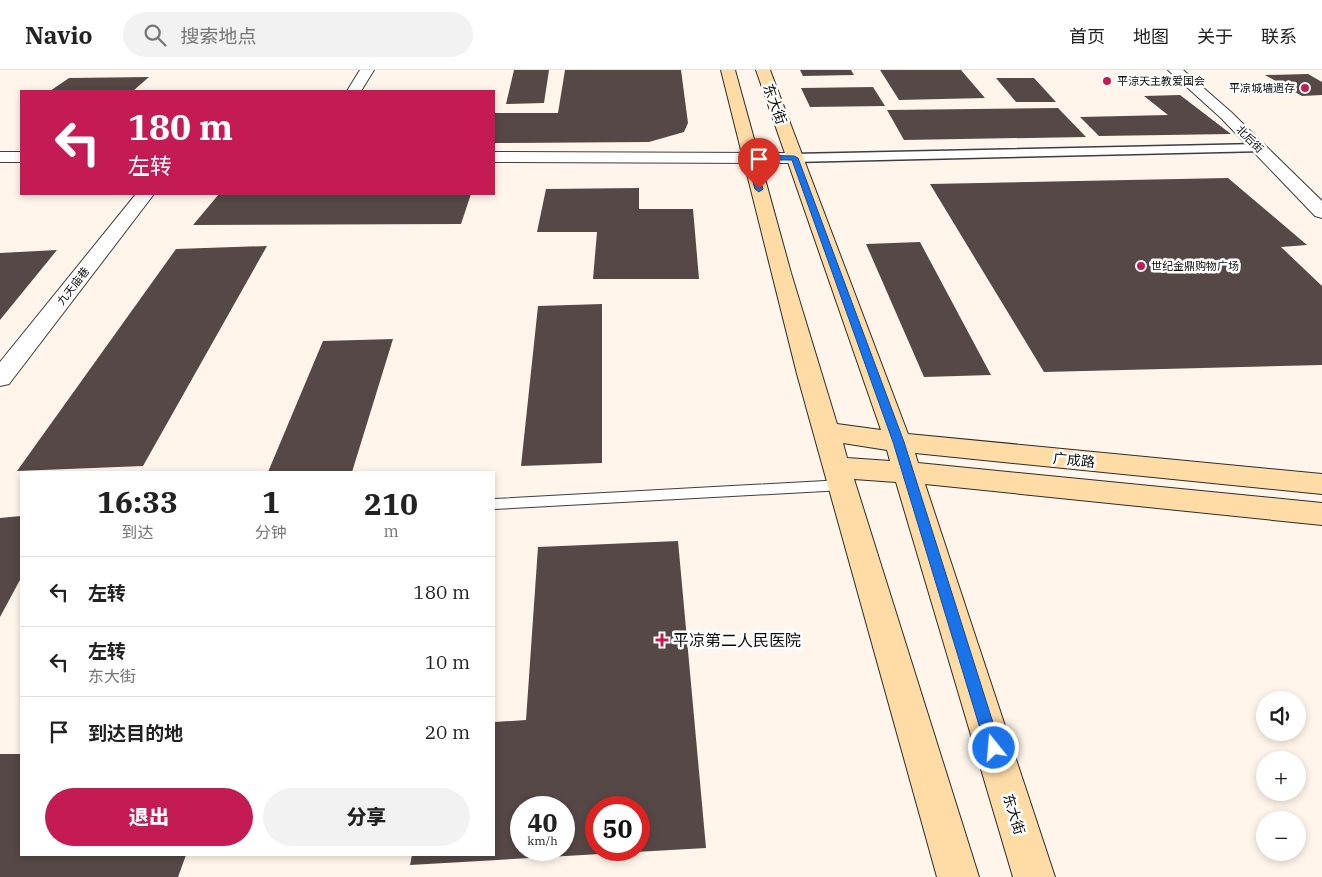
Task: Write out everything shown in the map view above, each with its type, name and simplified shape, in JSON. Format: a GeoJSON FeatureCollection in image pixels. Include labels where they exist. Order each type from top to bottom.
{"type":"FeatureCollection","features":[{"type":"Feature","properties":{"kind":"main road"},"geometry":{"type":"LineString","coordinates":[[728,70],[750,158],[827,432],[958,877]]}},
{"type":"Feature","properties":{"kind":"main road","name":"东大街"},"geometry":{"type":"LineString","coordinates":[[762,70],[903,457],[1034,877]]}},
{"type":"Feature","properties":{"kind":"main road","name":"广成路"},"geometry":{"type":"LineString","coordinates":[[827,432],[903,457],[1322,514]]}},
{"type":"Feature","properties":{"kind":"main road","name":"广成路"},"geometry":{"type":"LineString","coordinates":[[840,476],[903,457],[1322,484]]}},
{"type":"Feature","properties":{"kind":"street"},"geometry":{"type":"LineString","coordinates":[[355,90],[367,70]]}},
{"type":"Feature","properties":{"kind":"street","name":"北后街"},"geometry":{"type":"LineString","coordinates":[[1175,70],[1226,115],[1322,212]]}},
{"type":"Feature","properties":{"kind":"street"},"geometry":{"type":"LineString","coordinates":[[495,157],[794,158],[1259,148]]}},
{"type":"Feature","properties":{"kind":"street"},"geometry":{"type":"LineString","coordinates":[[0,157],[20,157]]}},
{"type":"Feature","properties":{"kind":"street","name":"九天庙巷"},"geometry":{"type":"LineString","coordinates":[[0,378],[144,195]]}},
{"type":"Feature","properties":{"kind":"lane"},"geometry":{"type":"LineString","coordinates":[[495,504],[840,476]]}},
{"type":"Feature","properties":{"kind":"building"},"geometry":{"type":"Polygon","coordinates":[[[514,70],[549,70],[544,103],[506,104],[514,70]]]}},
{"type":"Feature","properties":{"kind":"building"},"geometry":{"type":"Polygon","coordinates":[[[565,70],[681,70],[688,123],[684,132],[649,142],[495,143],[495,113],[558,113],[565,70]]]}},
{"type":"Feature","properties":{"kind":"building"},"geometry":{"type":"Polygon","coordinates":[[[800,70],[851,70],[854,75],[803,76],[800,70]]]}},
{"type":"Feature","properties":{"kind":"building"},"geometry":{"type":"Polygon","coordinates":[[[880,70],[961,70],[985,98],[899,100],[880,70]]]}},
{"type":"Feature","properties":{"kind":"building","name":"平凉城墙遗存"},"geometry":{"type":"Polygon","coordinates":[[[1308,74],[1322,82],[1322,95],[1302,96],[1265,75],[1308,74]]]}},
{"type":"Feature","properties":{"kind":"building"},"geometry":{"type":"Polygon","coordinates":[[[149,77],[134,90],[51,90],[69,78],[149,77]]]}},
{"type":"Feature","properties":{"kind":"building"},"geometry":{"type":"Polygon","coordinates":[[[996,78],[1034,78],[1056,102],[1016,102],[996,78]]]}},
{"type":"Feature","properties":{"kind":"building"},"geometry":{"type":"Polygon","coordinates":[[[873,87],[885,106],[810,107],[801,88],[873,87]]]}},
{"type":"Feature","properties":{"kind":"building"},"geometry":{"type":"Polygon","coordinates":[[[1180,95],[1231,134],[1099,136],[1080,117],[1168,115],[1144,96],[1180,95]]]}},
{"type":"Feature","properties":{"kind":"building"},"geometry":{"type":"Polygon","coordinates":[[[1058,108],[1086,137],[904,140],[887,110],[1058,108]]]}},
{"type":"Feature","properties":{"kind":"building","name":"世纪金鼎购物广场"},"geometry":{"type":"Polygon","coordinates":[[[1228,178],[1307,245],[1281,247],[1322,286],[1322,365],[1044,372],[930,184],[1228,178]]]}},
{"type":"Feature","properties":{"kind":"building"},"geometry":{"type":"Polygon","coordinates":[[[639,188],[639,209],[693,209],[699,279],[593,279],[597,232],[537,232],[546,189],[639,188]]]}},
{"type":"Feature","properties":{"kind":"building"},"geometry":{"type":"Polygon","coordinates":[[[218,195],[471,195],[461,224],[193,225],[218,195]]]}},
{"type":"Feature","properties":{"kind":"building"},"geometry":{"type":"Polygon","coordinates":[[[920,242],[991,375],[924,377],[866,244],[920,242]]]}},
{"type":"Feature","properties":{"kind":"building"},"geometry":{"type":"Polygon","coordinates":[[[267,246],[143,466],[17,471],[176,249],[267,246]]]}},
{"type":"Feature","properties":{"kind":"building"},"geometry":{"type":"Polygon","coordinates":[[[57,250],[0,320],[0,253],[57,250]]]}},
{"type":"Feature","properties":{"kind":"building"},"geometry":{"type":"Polygon","coordinates":[[[602,304],[602,463],[521,466],[538,306],[602,304]]]}},
{"type":"Feature","properties":{"kind":"building"},"geometry":{"type":"Polygon","coordinates":[[[393,339],[352,471],[268,471],[323,341],[393,339]]]}},
{"type":"Feature","properties":{"kind":"building"},"geometry":{"type":"Polygon","coordinates":[[[20,516],[20,580],[0,617],[0,518],[20,516]]]}},
{"type":"Feature","properties":{"kind":"building"},"geometry":{"type":"Polygon","coordinates":[[[678,541],[706,848],[650,851],[650,796],[585,796],[585,855],[575,856],[575,796],[510,796],[510,859],[410,865],[412,856],[495,856],[495,722],[526,720],[538,547],[678,541]]]}},
{"type":"Feature","properties":{"kind":"building"},"geometry":{"type":"Polygon","coordinates":[[[0,754],[20,754],[20,856],[186,856],[178,877],[0,877],[0,754]]]}},
{"type":"Feature","properties":{"kind":"place","name":"平涼天主教爱国会"},"geometry":{"type":"Point","coordinates":[1107,81]}},
{"type":"Feature","properties":{"kind":"place","name":"平凉城墙遗存"},"geometry":{"type":"Point","coordinates":[1305,88]}},
{"type":"Feature","properties":{"kind":"place","name":"世纪金鼎购物广场"},"geometry":{"type":"Point","coordinates":[1141,266]}},
{"type":"Feature","properties":{"kind":"place","name":"平凉第二人民医院"},"geometry":{"type":"Point","coordinates":[662,640]}},
{"type":"Feature","properties":{"kind":"route"},"geometry":{"type":"LineString","coordinates":[[759,189],[750,158],[794,158],[898,442],[994,748]]}}]}
